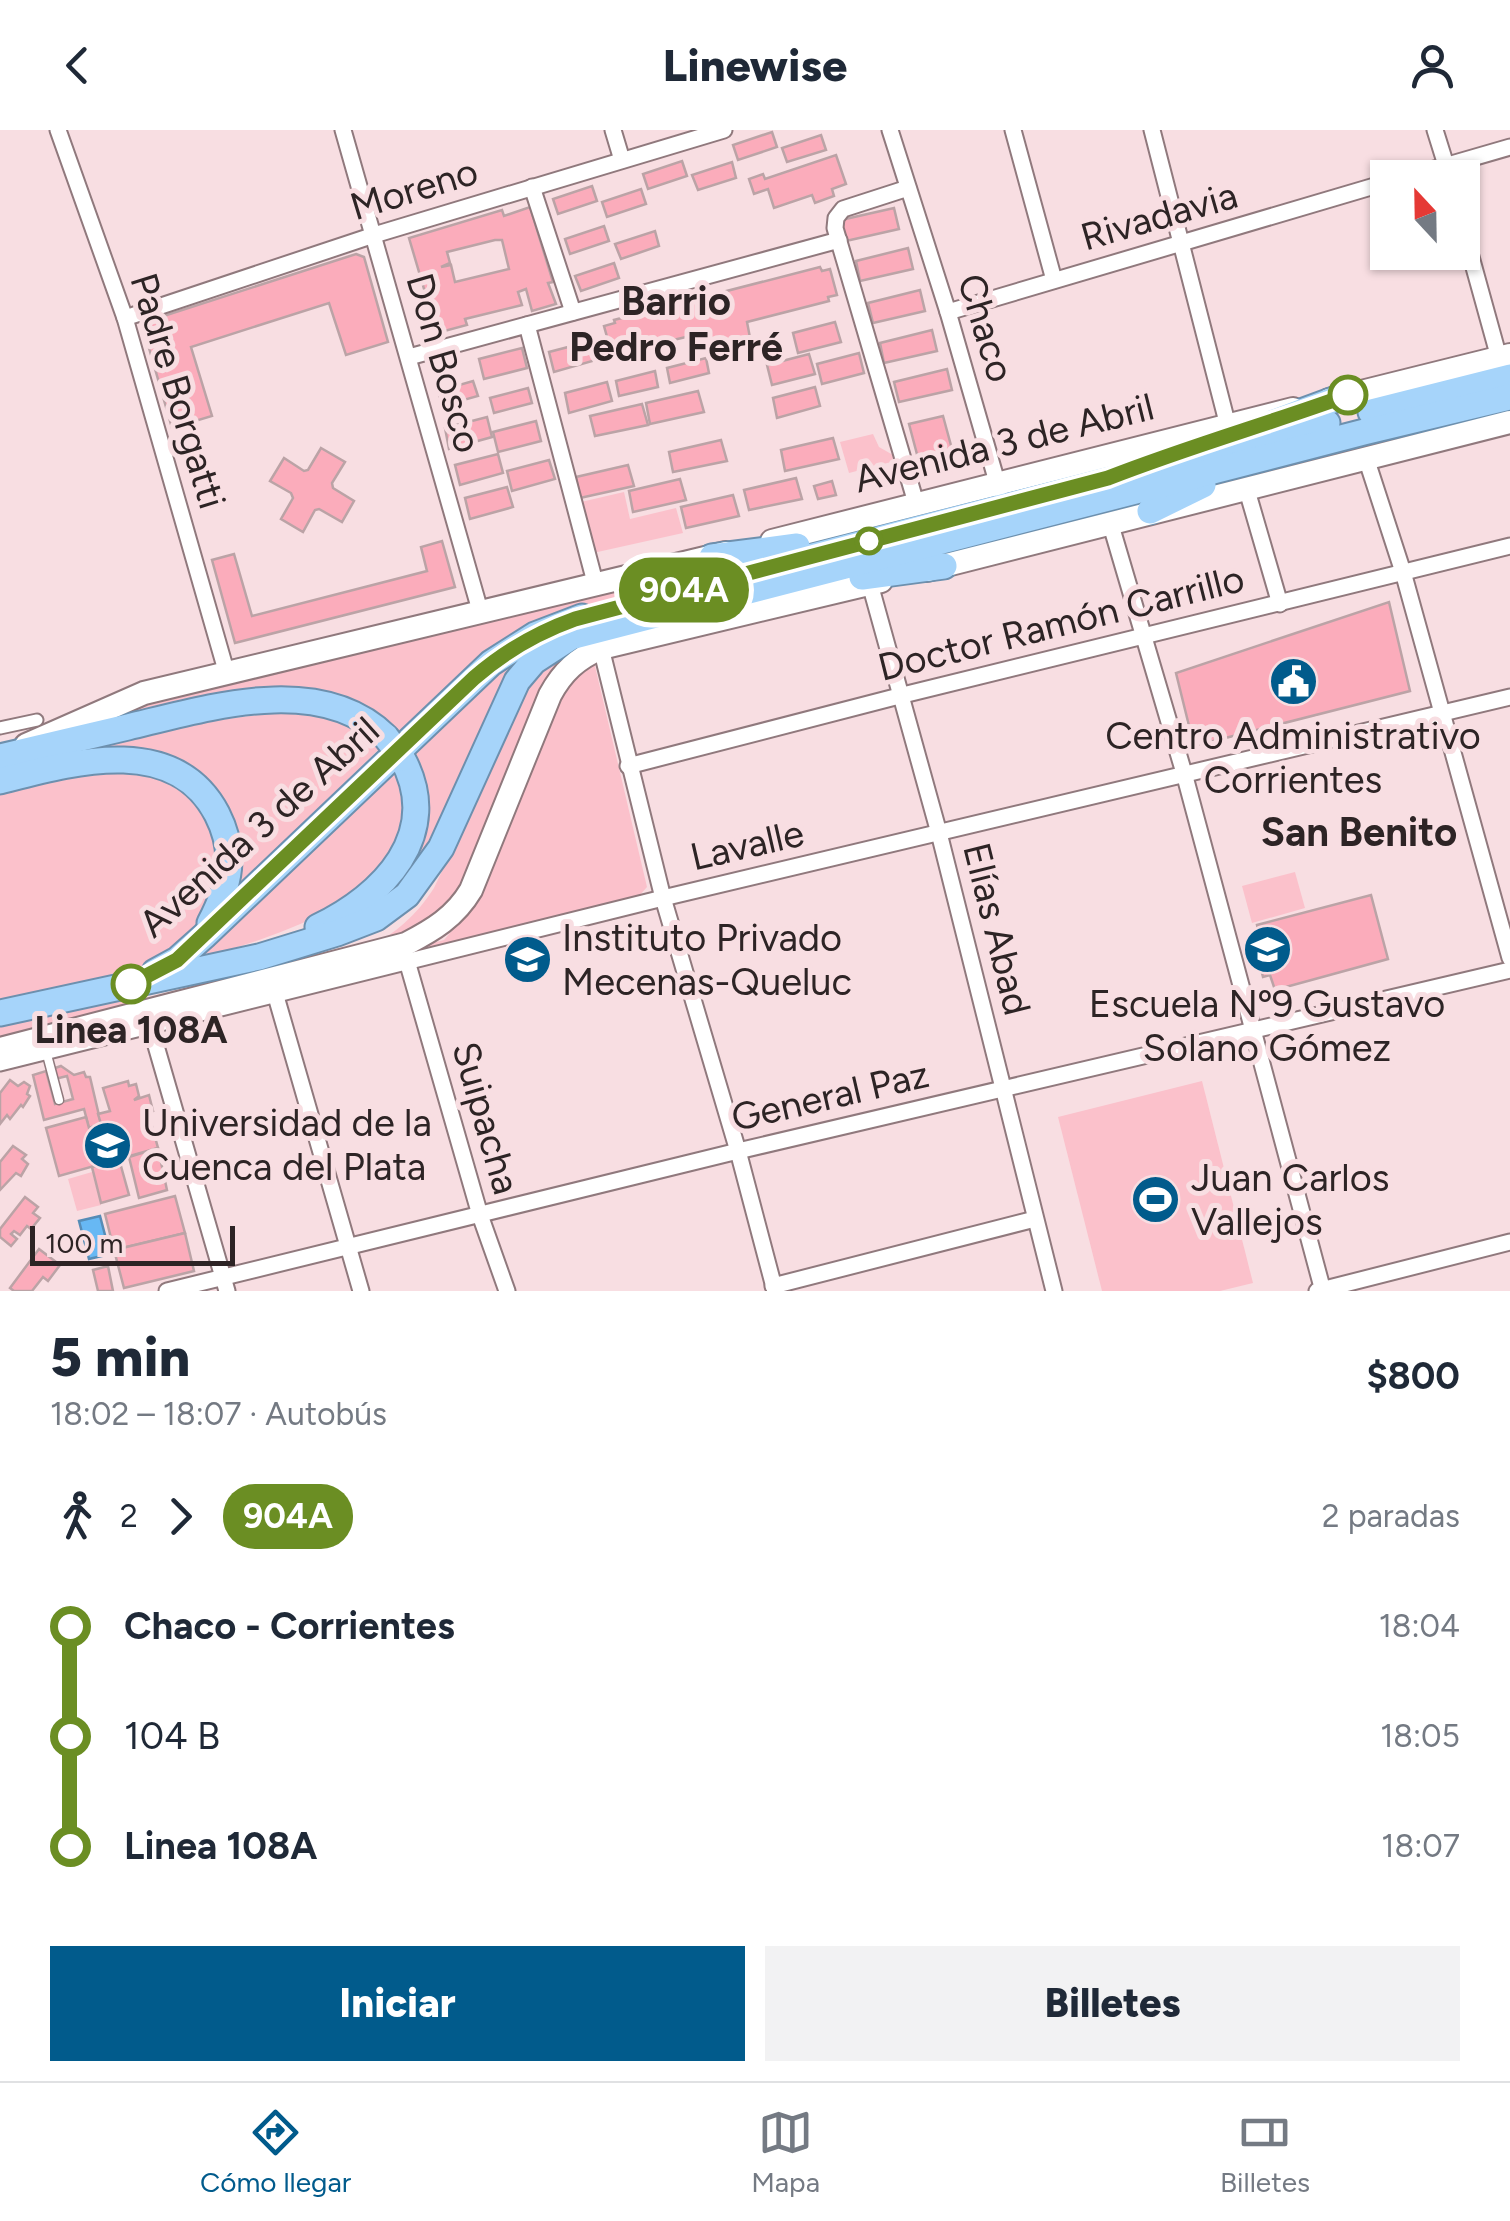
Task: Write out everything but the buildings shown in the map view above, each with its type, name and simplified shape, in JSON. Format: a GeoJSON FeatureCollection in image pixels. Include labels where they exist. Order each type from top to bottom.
{"type":"FeatureCollection","features":[{"type":"Feature","properties":{"kind":"highway","name":"Avenida 3 de Abril"},"geometry":{"type":"LineString","coordinates":[[134,983],[177,960],[474,678],[522,641],[575,619],[1002,513],[1364,432],[1508,380]]}},
{"type":"Feature","properties":{"kind":"highway","name":"Avenida 3 de Abril"},"geometry":{"type":"LineString","coordinates":[[134,983],[259,956],[360,925],[407,895],[441,848],[509,696],[534,661],[571,636],[1002,513],[1108,478],[1508,380]]}},
{"type":"Feature","properties":{"kind":"highway"},"geometry":{"type":"LineString","coordinates":[[1108,478],[1176,451],[1348,395]]}},
{"type":"Feature","properties":{"kind":"highway"},"geometry":{"type":"LineString","coordinates":[[1150,511],[1191,488],[1289,462],[1364,432]]}},
{"type":"Feature","properties":{"kind":"highway"},"geometry":{"type":"LineString","coordinates":[[712,557],[812,544],[921,520],[1002,513]]}},
{"type":"Feature","properties":{"kind":"highway"},"geometry":{"type":"LineString","coordinates":[[679,608],[739,602],[888,572],[944,566]]}},
{"type":"Feature","properties":{"kind":"highway"},"geometry":{"type":"LineString","coordinates":[[0,757],[191,712],[259,702],[308,702],[337,707],[364,718],[394,748],[414,792],[415,818],[407,848],[391,875],[350,909],[259,956]]}},
{"type":"Feature","properties":{"kind":"highway"},"geometry":{"type":"LineString","coordinates":[[0,781],[85,761],[119,759],[169,769],[192,782],[213,807],[230,846],[226,889],[204,936]]}},
{"type":"Feature","properties":{"kind":"highway"},"geometry":{"type":"LineString","coordinates":[[0,1014],[134,983]]}},
{"type":"Feature","properties":{"kind":"main road","name":"Avenida 3 de Abril"},"geometry":{"type":"LineString","coordinates":[[601,648],[944,566],[1002,513],[1228,426],[1348,395],[1508,380]]}},
{"type":"Feature","properties":{"kind":"main road","name":"Avenida 3 de Abril"},"geometry":{"type":"LineString","coordinates":[[0,757],[144,693],[596,586],[916,503],[1110,522],[1510,422]]}},
{"type":"Feature","properties":{"kind":"main road"},"geometry":{"type":"LineString","coordinates":[[0,1049],[406,944],[430,932],[453,914],[471,890],[557,682],[570,666],[601,648]]}},
{"type":"Feature","properties":{"kind":"street","name":"Padre Borgatti"},"geometry":{"type":"LineString","coordinates":[[58,130],[126,318],[227,674]]}},
{"type":"Feature","properties":{"kind":"street","name":"Don Bosco"},"geometry":{"type":"LineString","coordinates":[[343,130],[481,614]]}},
{"type":"Feature","properties":{"kind":"street"},"geometry":{"type":"LineString","coordinates":[[613,130],[622,160]]}},
{"type":"Feature","properties":{"kind":"street","name":"Moreno"},"geometry":{"type":"LineString","coordinates":[[126,318],[374,235],[724,130]]}},
{"type":"Feature","properties":{"kind":"street","name":"Chaco"},"geometry":{"type":"LineString","coordinates":[[890,130],[948,312],[1002,513]]}},
{"type":"Feature","properties":{"kind":"street"},"geometry":{"type":"LineString","coordinates":[[1013,130],[1054,280]]}},
{"type":"Feature","properties":{"kind":"street"},"geometry":{"type":"LineString","coordinates":[[1152,130],[1228,426]]}},
{"type":"Feature","properties":{"kind":"street"},"geometry":{"type":"LineString","coordinates":[[1436,130],[1445,160]]}},
{"type":"Feature","properties":{"kind":"street"},"geometry":{"type":"LineString","coordinates":[[1476,160],[1510,147]]}},
{"type":"Feature","properties":{"kind":"street"},"geometry":{"type":"LineString","coordinates":[[532,186],[573,312]]}},
{"type":"Feature","properties":{"kind":"street","name":"Rivadavia"},"geometry":{"type":"LineString","coordinates":[[948,312],[1370,187]]}},
{"type":"Feature","properties":{"kind":"street"},"geometry":{"type":"LineString","coordinates":[[908,188],[843,210],[836,218],[835,228],[916,503]]}},
{"type":"Feature","properties":{"kind":"street"},"geometry":{"type":"LineString","coordinates":[[410,357],[839,240]]}},
{"type":"Feature","properties":{"kind":"street"},"geometry":{"type":"LineString","coordinates":[[1476,270],[1508,380]]}},
{"type":"Feature","properties":{"kind":"street"},"geometry":{"type":"LineString","coordinates":[[527,325],[596,586]]}},
{"type":"Feature","properties":{"kind":"street"},"geometry":{"type":"LineString","coordinates":[[1366,458],[1402,572],[1510,958]]}},
{"type":"Feature","properties":{"kind":"street"},"geometry":{"type":"LineString","coordinates":[[1246,487],[1280,604]]}},
{"type":"Feature","properties":{"kind":"street"},"geometry":{"type":"LineString","coordinates":[[1110,522],[1255,1031],[1321,1291],[1510,1242]]}},
{"type":"Feature","properties":{"kind":"street","name":"Doctor Ramón Carrillo"},"geometry":{"type":"LineString","coordinates":[[628,766],[1510,546]]}},
{"type":"Feature","properties":{"kind":"street","name":"Elías Abad"},"geometry":{"type":"LineString","coordinates":[[870,584],[940,833],[1054,1291]]}},
{"type":"Feature","properties":{"kind":"street"},"geometry":{"type":"LineString","coordinates":[[601,648],[663,898],[738,1150],[774,1288],[1035,1219]]}},
{"type":"Feature","properties":{"kind":"street","name":"Lavalle"},"geometry":{"type":"LineString","coordinates":[[0,1062],[663,898],[1510,697]]}},
{"type":"Feature","properties":{"kind":"street"},"geometry":{"type":"LineString","coordinates":[[0,728],[37,720]]}},
{"type":"Feature","properties":{"kind":"street","name":"Suipacha"},"geometry":{"type":"LineString","coordinates":[[407,961],[480,1216],[506,1291]]}},
{"type":"Feature","properties":{"kind":"street","name":"General Paz"},"geometry":{"type":"LineString","coordinates":[[167,1291],[226,1284],[348,1247],[738,1150],[1510,970]]}},
{"type":"Feature","properties":{"kind":"street"},"geometry":{"type":"LineString","coordinates":[[276,993],[361,1291]]}},
{"type":"Feature","properties":{"kind":"street"},"geometry":{"type":"LineString","coordinates":[[150,1024],[226,1284]]}},
{"type":"Feature","properties":{"kind":"lane"},"geometry":{"type":"LineString","coordinates":[[46,1051],[60,1100]]}},
{"type":"Feature","properties":{"kind":"shaded area"},"geometry":{"type":"Polygon","coordinates":[[[873,434],[879,447],[893,455],[895,461],[849,473],[840,442],[873,434]]]}},
{"type":"Feature","properties":{"kind":"shaded area"},"geometry":{"type":"Polygon","coordinates":[[[624,492],[630,519],[676,508],[683,533],[593,553],[581,502],[624,492]]]}},
{"type":"Feature","properties":{"kind":"shaded area"},"geometry":{"type":"Polygon","coordinates":[[[813,548],[566,618],[401,744],[337,697],[75,732],[124,707],[747,558],[813,548]]]}},
{"type":"Feature","properties":{"kind":"shaded area"},"geometry":{"type":"Polygon","coordinates":[[[549,634],[501,700],[418,861],[394,895],[353,915],[400,872],[407,750],[487,672],[549,634]]]}},
{"type":"Feature","properties":{"kind":"shaded area"},"geometry":{"type":"Polygon","coordinates":[[[589,640],[570,660],[476,866],[447,915],[366,949],[404,923],[434,888],[521,703],[515,701],[541,665],[589,640]]]}},
{"type":"Feature","properties":{"kind":"shaded area"},"geometry":{"type":"Polygon","coordinates":[[[594,662],[647,887],[639,896],[0,1058],[0,1052],[444,940],[459,922],[555,694],[594,662]]]}},
{"type":"Feature","properties":{"kind":"shaded area"},"geometry":{"type":"Polygon","coordinates":[[[282,713],[335,721],[380,748],[234,890],[188,770],[3,771],[176,728],[282,713]]]}},
{"type":"Feature","properties":{"kind":"shaded area"},"geometry":{"type":"Polygon","coordinates":[[[130,766],[169,781],[193,798],[213,829],[221,862],[202,921],[182,943],[153,964],[127,971],[136,1006],[0,1040],[0,786],[130,766]]]}},
{"type":"Feature","properties":{"kind":"shaded area"},"geometry":{"type":"Polygon","coordinates":[[[396,767],[404,811],[396,847],[374,878],[342,902],[304,922],[188,962],[396,767]]]}},
{"type":"Feature","properties":{"kind":"shaded area"},"geometry":{"type":"Polygon","coordinates":[[[1295,872],[1305,908],[1252,923],[1242,886],[1295,872]]]}},
{"type":"Feature","properties":{"kind":"shaded area","name":"Juan Carlos Vallejos"},"geometry":{"type":"Polygon","coordinates":[[[1202,1081],[1253,1283],[1220,1291],[1102,1291],[1058,1117],[1202,1081]]]}},
{"type":"Feature","properties":{"kind":"shaded area"},"geometry":{"type":"Polygon","coordinates":[[[92,1172],[101,1205],[77,1211],[68,1179],[92,1172]]]}},
{"type":"Feature","properties":{"kind":"water"},"geometry":{"type":"Polygon","coordinates":[[[100,1216],[110,1254],[89,1259],[79,1221],[100,1216]]]}},
{"type":"Feature","properties":{"kind":"bus line","name":"904A"},"geometry":{"type":"LineString","coordinates":[[131,984],[177,960],[474,678],[522,641],[575,619],[1108,478],[1176,451],[1348,395]]}},
{"type":"Feature","properties":{"kind":"place","name":"Centro Administrativo Corrientes"},"geometry":{"type":"Point","coordinates":[1293,682]}},
{"type":"Feature","properties":{"kind":"place","name":"Escuela Nº9 Gustavo Solano Gómez"},"geometry":{"type":"Point","coordinates":[1267,950]}},
{"type":"Feature","properties":{"kind":"place","name":"Instituto Privado Mecenas-Queluc"},"geometry":{"type":"Point","coordinates":[527,960]}},
{"type":"Feature","properties":{"kind":"place","name":"Linea 108A"},"geometry":{"type":"Point","coordinates":[131,984]}},
{"type":"Feature","properties":{"kind":"place","name":"Universidad de la Cuenca del Plata"},"geometry":{"type":"Point","coordinates":[107,1145]}},
{"type":"Feature","properties":{"kind":"place","name":"Juan Carlos Vallejos"},"geometry":{"type":"Point","coordinates":[1156,1200]}},
{"type":"Feature","properties":{"kind":"district","name":"Barrio Pedro Ferré"},"geometry":{"type":"Point","coordinates":[676,324]}},
{"type":"Feature","properties":{"kind":"district","name":"San Benito"},"geometry":{"type":"Point","coordinates":[1359,832]}}]}
